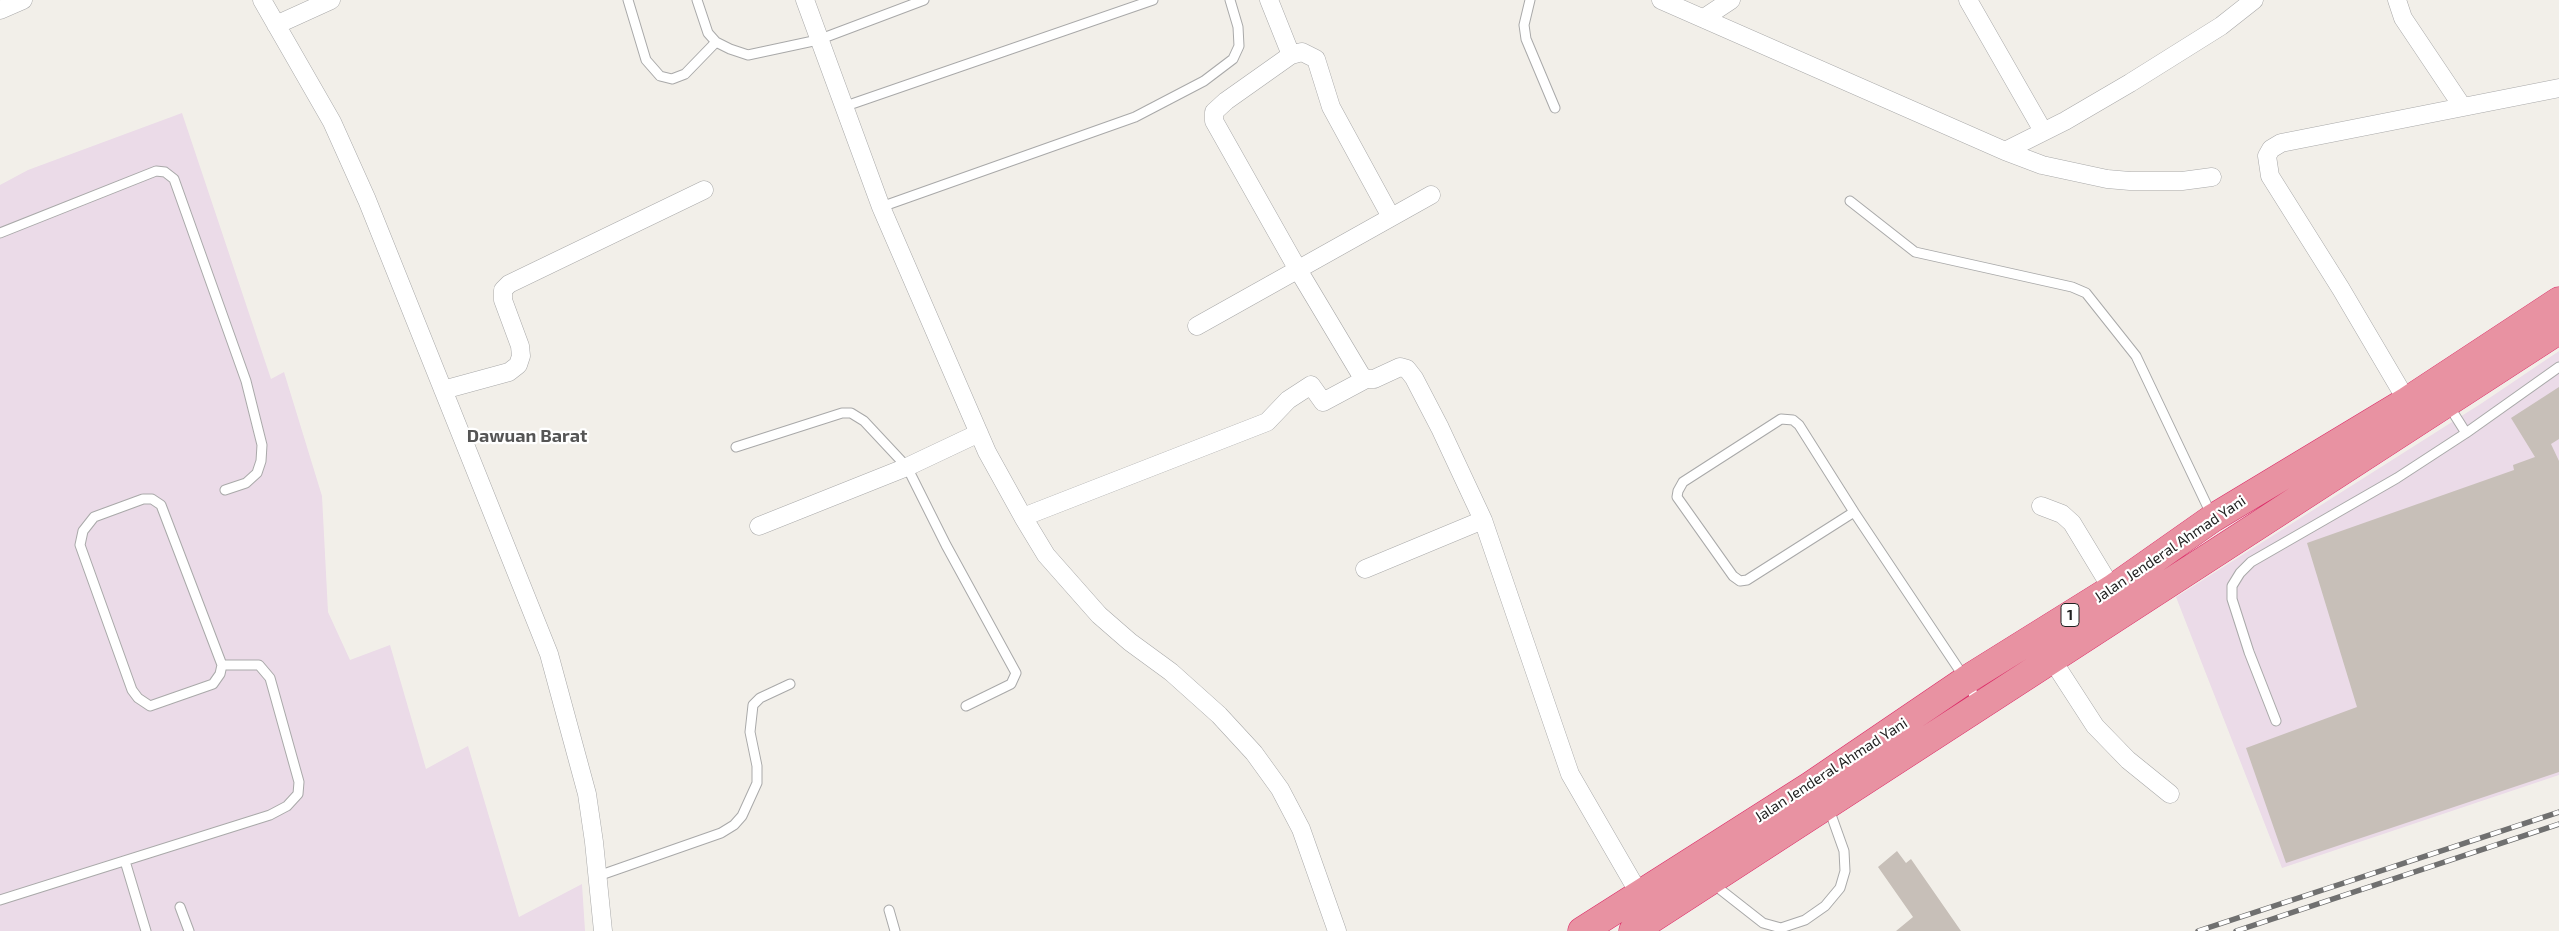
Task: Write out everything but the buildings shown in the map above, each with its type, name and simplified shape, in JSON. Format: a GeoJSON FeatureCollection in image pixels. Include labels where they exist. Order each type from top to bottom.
{"type":"FeatureCollection","features":[{"type":"Feature","properties":{"kind":"highway","name":"Jalan Jenderal Ahmad Yani"},"geometry":{"type":"LineString","coordinates":[[1633,931],[2051,658],[2440,393],[2559,301]]}},
{"type":"Feature","properties":{"kind":"highway","name":"Jalan Jenderal Ahmad Yani"},"geometry":{"type":"LineString","coordinates":[[1582,931],[1810,786],[1966,680],[2112,588],[2213,518],[2407,401],[2440,393],[2559,330]]}},
{"type":"Feature","properties":{"kind":"street"},"geometry":{"type":"LineString","coordinates":[[0,10],[23,0]]}},
{"type":"Feature","properties":{"kind":"street"},"geometry":{"type":"LineString","coordinates":[[262,0],[332,122],[367,200],[549,654],[587,794],[598,876],[602,931]]}},
{"type":"Feature","properties":{"kind":"street"},"geometry":{"type":"LineString","coordinates":[[276,25],[331,0]]}},
{"type":"Feature","properties":{"kind":"street"},"geometry":{"type":"LineString","coordinates":[[805,0],[818,40],[881,207],[979,433],[1023,518],[1046,555],[1099,615],[1185,684],[1219,715],[1254,753],[1280,789],[1300,829],[1337,931]]}},
{"type":"Feature","properties":{"kind":"street"},"geometry":{"type":"LineString","coordinates":[[1269,0],[1291,55]]}},
{"type":"Feature","properties":{"kind":"street"},"geometry":{"type":"LineString","coordinates":[[1661,0],[2005,151],[2042,165],[2107,179],[2182,181],[2212,177]]}},
{"type":"Feature","properties":{"kind":"street"},"geometry":{"type":"LineString","coordinates":[[1704,18],[1731,0]]}},
{"type":"Feature","properties":{"kind":"street"},"geometry":{"type":"LineString","coordinates":[[1968,0],[2043,131]]}},
{"type":"Feature","properties":{"kind":"street"},"geometry":{"type":"LineString","coordinates":[[2005,151],[2139,78],[2221,26],[2254,0]]}},
{"type":"Feature","properties":{"kind":"street"},"geometry":{"type":"LineString","coordinates":[[2397,0],[2403,18],[2462,106]]}},
{"type":"Feature","properties":{"kind":"street"},"geometry":{"type":"LineString","coordinates":[[1366,379],[1361,375],[1214,121],[1214,112],[1226,100],[1291,55],[1302,52],[1316,59],[1331,107],[1391,217]]}},
{"type":"Feature","properties":{"kind":"street"},"geometry":{"type":"LineString","coordinates":[[2407,401],[2341,289],[2270,176],[2267,156],[2270,149],[2281,143],[2559,88]]}},
{"type":"Feature","properties":{"kind":"street"},"geometry":{"type":"LineString","coordinates":[[444,390],[509,372],[518,365],[521,356],[520,346],[503,300],[503,290],[508,284],[704,190]]}},
{"type":"Feature","properties":{"kind":"street"},"geometry":{"type":"LineString","coordinates":[[1197,326],[1431,195]]}},
{"type":"Feature","properties":{"kind":"street"},"geometry":{"type":"LineString","coordinates":[[1023,518],[1267,422],[1288,400],[1312,385],[1323,402],[1366,379],[1374,379],[1400,367],[1407,369],[1414,378],[1483,520],[1570,774],[1640,895]]}},
{"type":"Feature","properties":{"kind":"street"},"geometry":{"type":"LineString","coordinates":[[759,526],[906,467],[979,433]]}},
{"type":"Feature","properties":{"kind":"street"},"geometry":{"type":"LineString","coordinates":[[2041,506],[2062,514],[2072,523],[2112,588]]}},
{"type":"Feature","properties":{"kind":"street"},"geometry":{"type":"LineString","coordinates":[[1365,569],[1483,520]]}},
{"type":"Feature","properties":{"kind":"street"},"geometry":{"type":"LineString","coordinates":[[2051,658],[2095,726],[2128,760],[2170,794]]}},
{"type":"Feature","properties":{"kind":"lane"},"geometry":{"type":"LineString","coordinates":[[628,0],[646,60],[660,76],[672,79],[685,74],[716,42]]}},
{"type":"Feature","properties":{"kind":"lane"},"geometry":{"type":"LineString","coordinates":[[697,0],[708,33],[716,42],[730,50],[748,54],[818,40],[924,0]]}},
{"type":"Feature","properties":{"kind":"lane"},"geometry":{"type":"LineString","coordinates":[[843,107],[1153,0]]}},
{"type":"Feature","properties":{"kind":"lane"},"geometry":{"type":"LineString","coordinates":[[881,207],[1135,117],[1204,81],[1234,59],[1239,46],[1238,26],[1230,0]]}},
{"type":"Feature","properties":{"kind":"lane"},"geometry":{"type":"LineString","coordinates":[[1530,0],[1524,25],[1526,39],[1555,108]]}},
{"type":"Feature","properties":{"kind":"lane"},"geometry":{"type":"LineString","coordinates":[[0,233],[156,171],[165,172],[174,179],[246,382],[262,445],[257,473],[246,483],[225,490]]}},
{"type":"Feature","properties":{"kind":"lane"},"geometry":{"type":"LineString","coordinates":[[1850,201],[1915,252],[2072,287],[2086,293],[2136,356],[2213,518]]}},
{"type":"Feature","properties":{"kind":"lane"},"geometry":{"type":"LineString","coordinates":[[2276,722],[2249,652],[2232,599],[2232,586],[2240,573],[2251,562],[2397,478],[2466,433],[2559,368]]}},
{"type":"Feature","properties":{"kind":"lane"},"geometry":{"type":"LineString","coordinates":[[2440,393],[2466,433]]}},
{"type":"Feature","properties":{"kind":"lane"},"geometry":{"type":"LineString","coordinates":[[736,447],[842,413],[851,413],[864,421],[906,467],[1016,673],[1011,684],[966,706]]}},
{"type":"Feature","properties":{"kind":"lane"},"geometry":{"type":"LineString","coordinates":[[1854,512],[1747,580],[1740,581],[1733,576],[1677,497],[1683,482],[1781,419],[1789,419],[1799,425],[1854,512],[1966,680],[1979,706]]}},
{"type":"Feature","properties":{"kind":"lane"},"geometry":{"type":"LineString","coordinates":[[143,499],[152,499],[161,505],[222,665],[220,674],[213,684],[150,706],[138,698],[132,690],[81,552],[83,531],[94,517],[143,499]]}},
{"type":"Feature","properties":{"kind":"lane"},"geometry":{"type":"LineString","coordinates":[[0,900],[270,815],[287,806],[298,794],[299,782],[270,678],[259,666],[222,665]]}},
{"type":"Feature","properties":{"kind":"lane"},"geometry":{"type":"LineString","coordinates":[[598,876],[721,833],[734,826],[742,816],[757,783],[757,766],[750,732],[753,705],[760,698],[790,684]]}},
{"type":"Feature","properties":{"kind":"lane"},"geometry":{"type":"LineString","coordinates":[[1710,881],[1763,923],[1782,928],[1805,920],[1825,906],[1840,888],[1845,871],[1844,851],[1827,804]]}},
{"type":"Feature","properties":{"kind":"lane"},"geometry":{"type":"LineString","coordinates":[[125,861],[146,931]]}},
{"type":"Feature","properties":{"kind":"lane"},"geometry":{"type":"LineString","coordinates":[[180,907],[189,931]]}},
{"type":"Feature","properties":{"kind":"lane"},"geometry":{"type":"LineString","coordinates":[[889,910],[895,931]]}},
{"type":"Feature","properties":{"kind":"shaded area"},"geometry":{"type":"Polygon","coordinates":[[[182,113],[271,379],[284,372],[322,496],[328,612],[350,660],[390,645],[426,769],[468,746],[519,917],[582,884],[585,931],[0,931],[0,185],[28,170],[182,113]]]}},
{"type":"Feature","properties":{"kind":"shaded area"},"geometry":{"type":"Polygon","coordinates":[[[2559,351],[2559,775],[2282,868],[2176,597],[2482,403],[2559,351]]]}},
{"type":"Feature","properties":{"kind":"railway"},"geometry":{"type":"LineString","coordinates":[[2198,931],[2559,812]]}},
{"type":"Feature","properties":{"kind":"railway"},"geometry":{"type":"LineString","coordinates":[[2236,931],[2559,824]]}},
{"type":"Feature","properties":{"kind":"district","name":"Dawuan Barat"},"geometry":{"type":"Point","coordinates":[527,436]}}]}
